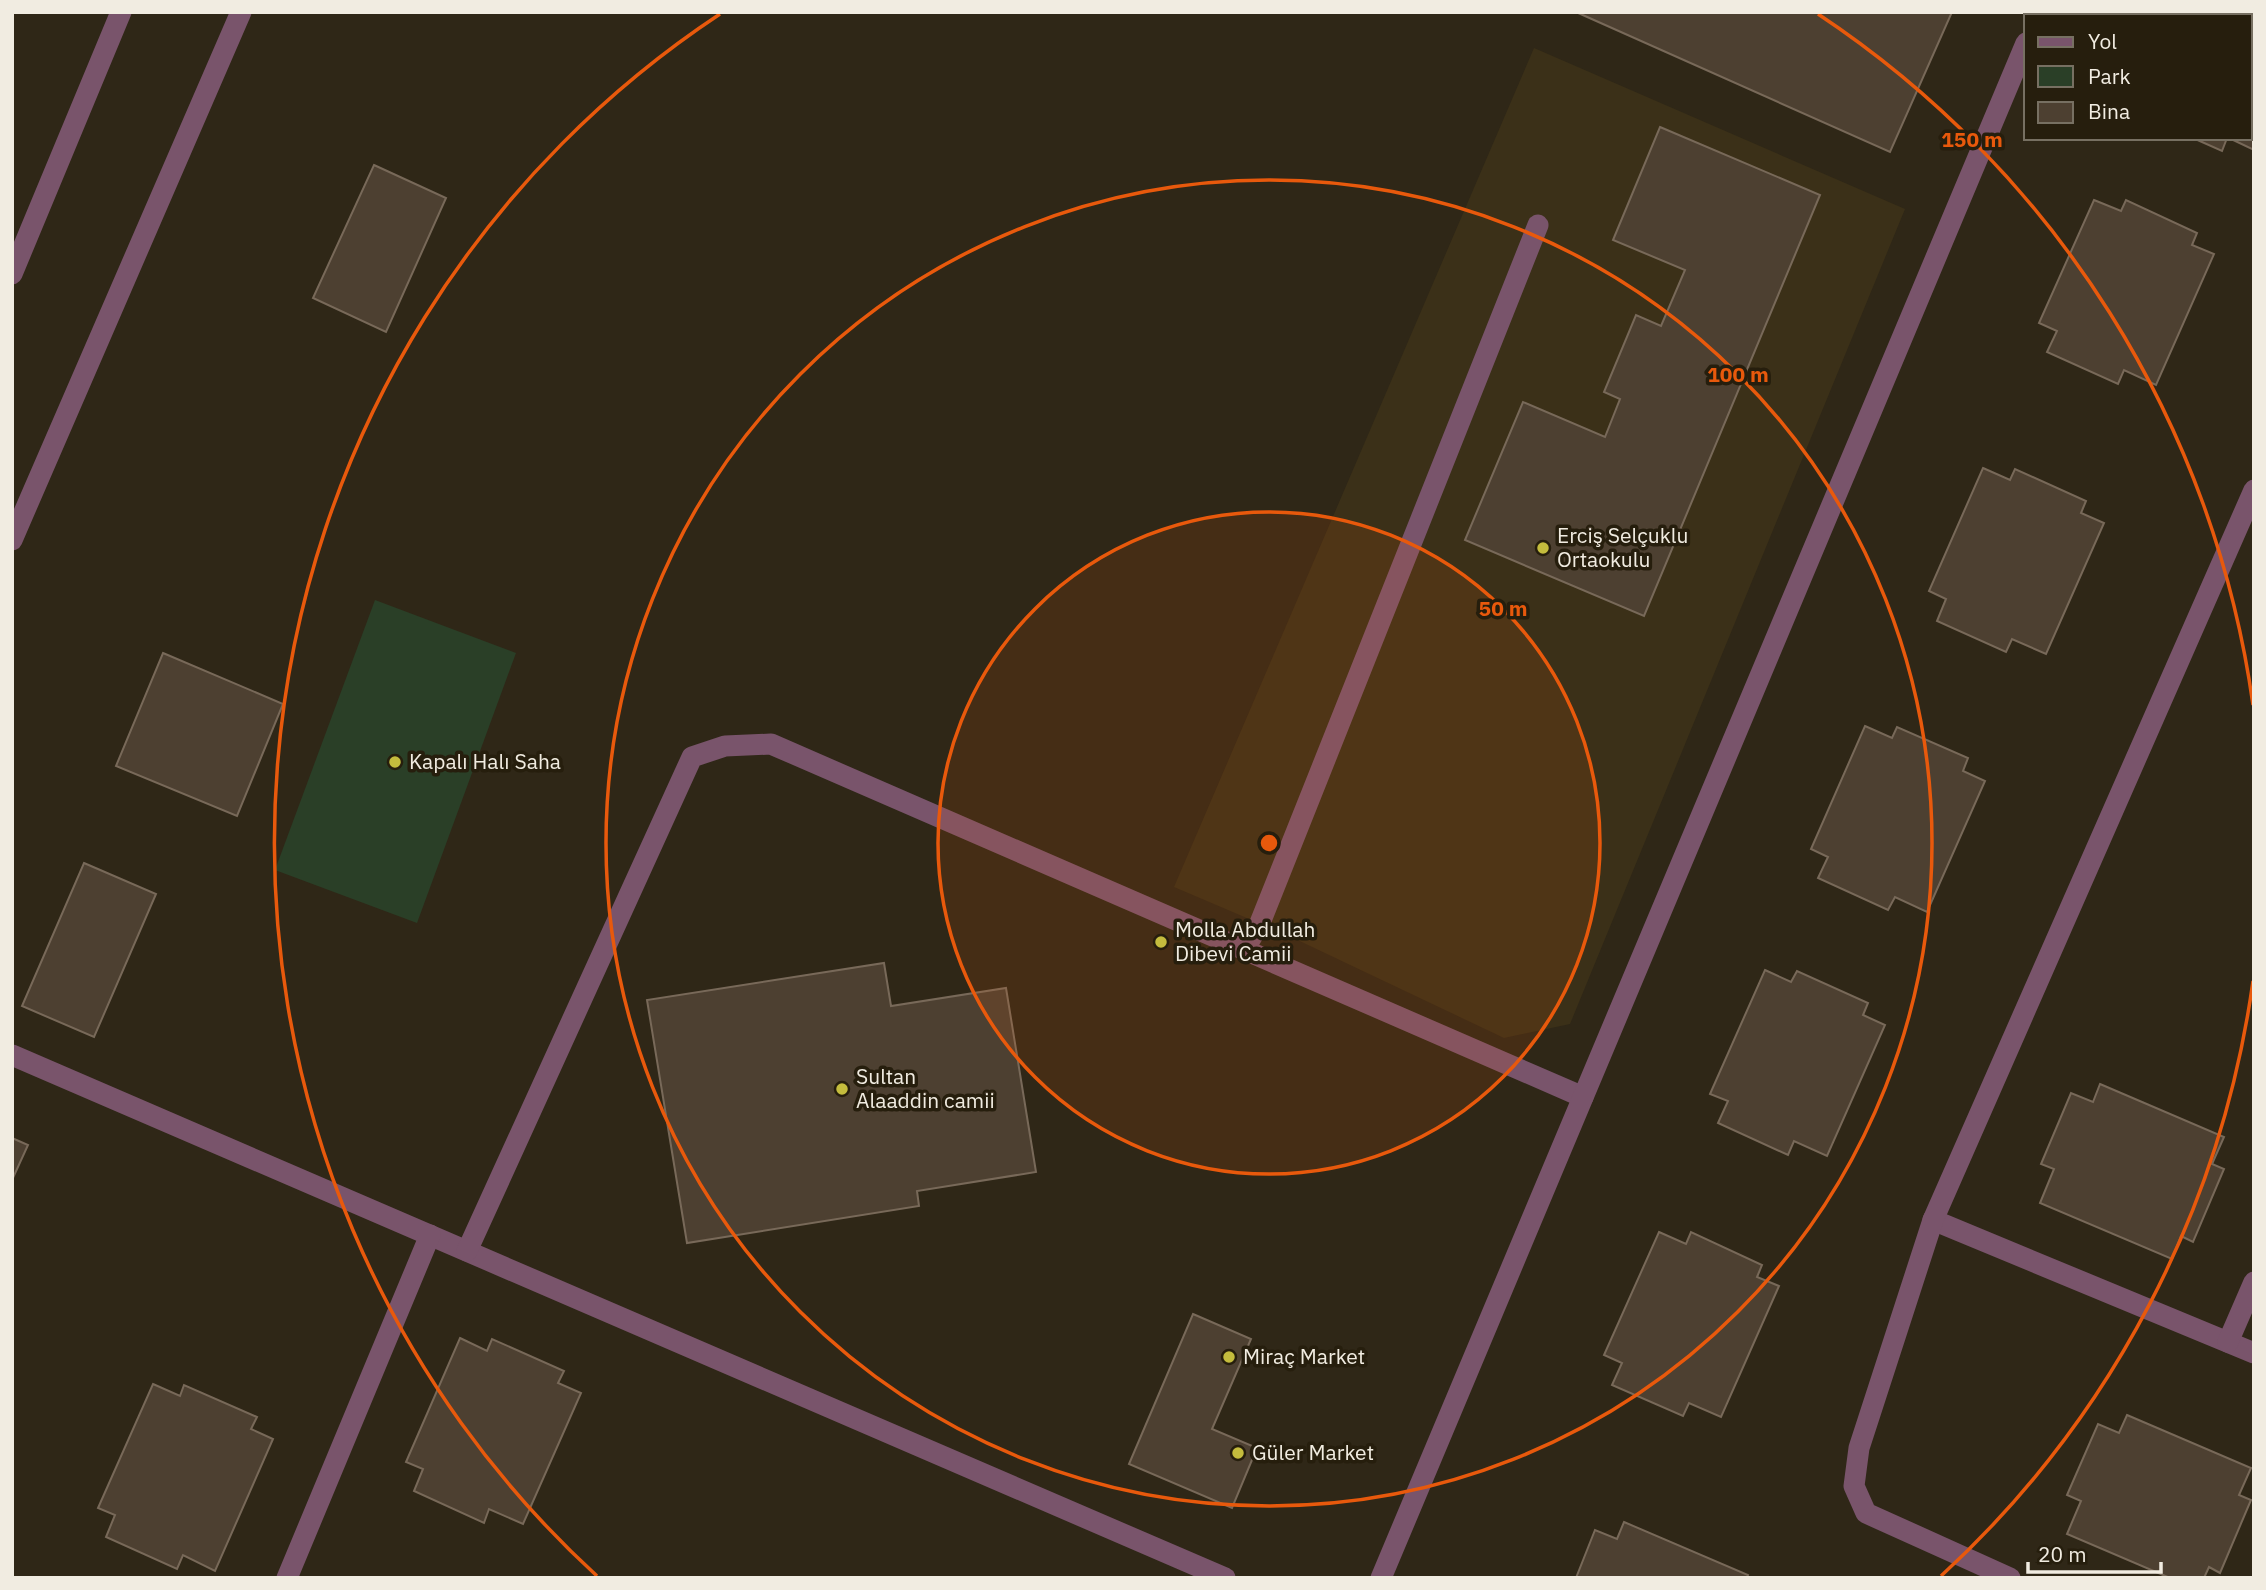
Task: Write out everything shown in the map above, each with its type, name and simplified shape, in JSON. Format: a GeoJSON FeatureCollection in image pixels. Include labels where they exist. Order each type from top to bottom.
{"type":"FeatureCollection","features":[{"type":"Feature","properties":{"kind":"street"},"geometry":{"type":"LineString","coordinates":[[12,274],[121,12]]}},
{"type":"Feature","properties":{"kind":"street"},"geometry":{"type":"LineString","coordinates":[[12,540],[241,12]]}},
{"type":"Feature","properties":{"kind":"street"},"geometry":{"type":"LineString","coordinates":[[1381,1578],[2024,48]]}},
{"type":"Feature","properties":{"kind":"street"},"geometry":{"type":"LineString","coordinates":[[1244,950],[1260,923],[1538,225]]}},
{"type":"Feature","properties":{"kind":"street"},"geometry":{"type":"LineString","coordinates":[[2010,1578],[1866,1513],[1854,1486],[1859,1448],[1933,1220],[2254,489]]}},
{"type":"Feature","properties":{"kind":"street"},"geometry":{"type":"LineString","coordinates":[[467,1251],[692,757],[725,747],[771,744],[1583,1097]]}},
{"type":"Feature","properties":{"kind":"street"},"geometry":{"type":"LineString","coordinates":[[12,1055],[1225,1578]]}},
{"type":"Feature","properties":{"kind":"street"},"geometry":{"type":"LineString","coordinates":[[1933,1220],[2254,1353]]}},
{"type":"Feature","properties":{"kind":"street"},"geometry":{"type":"LineString","coordinates":[[287,1578],[430,1235]]}},
{"type":"Feature","properties":{"kind":"street"},"geometry":{"type":"LineString","coordinates":[[2228,1342],[2254,1282]]}},
{"type":"Feature","properties":{"kind":"shaded area","name":"Erciş Selçuklu Ortaokulu"},"geometry":{"type":"Polygon","coordinates":[[[1534,48],[1905,209],[1570,1024],[1504,1038],[1287,935],[1174,887],[1534,48]]]}},
{"type":"Feature","properties":{"kind":"green space","name":"Kapalı Halı Saha"},"geometry":{"type":"Polygon","coordinates":[[[375,600],[516,653],[417,923],[275,870],[375,600]]]}},
{"type":"Feature","properties":{"kind":"building"},"geometry":{"type":"Polygon","coordinates":[[[1576,12],[1952,12],[1890,152],[1576,12]]]}},
{"type":"Feature","properties":{"kind":"building"},"geometry":{"type":"Polygon","coordinates":[[[2254,12],[2254,150],[2233,140],[2252,140],[2252,14],[2177,14],[2254,12]]]}},
{"type":"Feature","properties":{"kind":"building"},"geometry":{"type":"Polygon","coordinates":[[[1660,127],[1820,195],[1644,616],[1465,540],[1523,402],[1605,437],[1620,399],[1604,392],[1636,315],[1661,326],[1685,270],[1613,240],[1660,127]]]}},
{"type":"Feature","properties":{"kind":"building"},"geometry":{"type":"Polygon","coordinates":[[[2197,140],[2226,140],[2222,151],[2197,140]]]}},
{"type":"Feature","properties":{"kind":"building"},"geometry":{"type":"Polygon","coordinates":[[[374,165],[446,198],[386,332],[313,298],[374,165]]]}},
{"type":"Feature","properties":{"kind":"building"},"geometry":{"type":"Polygon","coordinates":[[[2094,200],[2121,211],[2126,200],[2197,233],[2192,245],[2214,254],[2156,385],[2124,370],[2118,384],[2047,352],[2057,331],[2039,323],[2094,200]]]}},
{"type":"Feature","properties":{"kind":"building"},"geometry":{"type":"Polygon","coordinates":[[[1983,468],[2010,480],[2015,469],[2086,501],[2081,513],[2104,523],[2046,654],[2012,639],[2006,652],[1937,621],[1946,599],[1929,591],[1983,468]]]}},
{"type":"Feature","properties":{"kind":"building"},"geometry":{"type":"Polygon","coordinates":[[[163,653],[283,704],[237,816],[116,766],[163,653]]]}},
{"type":"Feature","properties":{"kind":"building"},"geometry":{"type":"Polygon","coordinates":[[[1865,726],[1892,738],[1897,727],[1968,758],[1963,771],[1985,781],[1927,912],[1895,897],[1888,910],[1818,878],[1828,857],[1811,849],[1865,726]]]}},
{"type":"Feature","properties":{"kind":"building"},"geometry":{"type":"Polygon","coordinates":[[[84,863],[156,894],[94,1037],[22,1006],[84,863]]]}},
{"type":"Feature","properties":{"kind":"building","name":"Sultan Alaaddin camii"},"geometry":{"type":"Polygon","coordinates":[[[884,963],[891,1006],[1006,988],[1036,1172],[917,1191],[919,1206],[687,1243],[647,1000],[884,963]]]}},
{"type":"Feature","properties":{"kind":"building"},"geometry":{"type":"Polygon","coordinates":[[[1765,970],[1791,982],[1797,971],[1868,1003],[1863,1015],[1885,1025],[1827,1156],[1794,1141],[1788,1155],[1718,1123],[1728,1101],[1710,1094],[1765,970]]]}},
{"type":"Feature","properties":{"kind":"building"},"geometry":{"type":"Polygon","coordinates":[[[2100,1084],[2224,1137],[2212,1164],[2224,1169],[2193,1242],[2181,1236],[2172,1259],[2040,1203],[2054,1169],[2041,1164],[2071,1093],[2093,1102],[2100,1084]]]}},
{"type":"Feature","properties":{"kind":"building"},"geometry":{"type":"Polygon","coordinates":[[[12,1138],[28,1145],[12,1180],[12,1138]]]}},
{"type":"Feature","properties":{"kind":"building"},"geometry":{"type":"Polygon","coordinates":[[[1659,1232],[1686,1244],[1691,1232],[1762,1265],[1757,1277],[1779,1286],[1721,1417],[1689,1403],[1683,1416],[1612,1385],[1622,1363],[1604,1355],[1659,1232]]]}},
{"type":"Feature","properties":{"kind":"building"},"geometry":{"type":"Polygon","coordinates":[[[1193,1314],[1251,1339],[1212,1429],[1257,1448],[1232,1508],[1129,1464],[1193,1314]]]}},
{"type":"Feature","properties":{"kind":"building"},"geometry":{"type":"Polygon","coordinates":[[[460,1338],[487,1351],[492,1339],[564,1371],[558,1383],[581,1393],[523,1524],[489,1509],[484,1523],[414,1491],[423,1469],[406,1462],[460,1338]]]}},
{"type":"Feature","properties":{"kind":"building"},"geometry":{"type":"Polygon","coordinates":[[[153,1384],[180,1396],[184,1385],[257,1417],[251,1429],[273,1439],[215,1571],[183,1555],[177,1569],[106,1537],[115,1515],[98,1508],[153,1384]]]}},
{"type":"Feature","properties":{"kind":"building"},"geometry":{"type":"Polygon","coordinates":[[[2127,1415],[2251,1468],[2239,1495],[2251,1500],[2220,1573],[2209,1567],[2204,1578],[2170,1578],[2067,1534],[2081,1501],[2067,1495],[2098,1424],[2119,1433],[2127,1415]]]}},
{"type":"Feature","properties":{"kind":"building"},"geometry":{"type":"Polygon","coordinates":[[[1624,1522],[1748,1575],[1747,1578],[1576,1578],[1595,1530],[1617,1539],[1624,1522]]]}},
{"type":"Feature","properties":{"kind":"place","name":"Erciş Selçuklu Ortaokulu"},"geometry":{"type":"Point","coordinates":[1543,548]}},
{"type":"Feature","properties":{"kind":"place","name":"Kapalı Halı Saha"},"geometry":{"type":"Point","coordinates":[395,762]}},
{"type":"Feature","properties":{"kind":"place","name":"Molla Abdullah Dibevi Camii"},"geometry":{"type":"Point","coordinates":[1161,942]}},
{"type":"Feature","properties":{"kind":"place","name":"Sultan Alaaddin camii"},"geometry":{"type":"Point","coordinates":[842,1089]}},
{"type":"Feature","properties":{"kind":"place","name":"Miraç Market"},"geometry":{"type":"Point","coordinates":[1229,1357]}},
{"type":"Feature","properties":{"kind":"place","name":"Güler Market"},"geometry":{"type":"Point","coordinates":[1238,1453]}}]}
